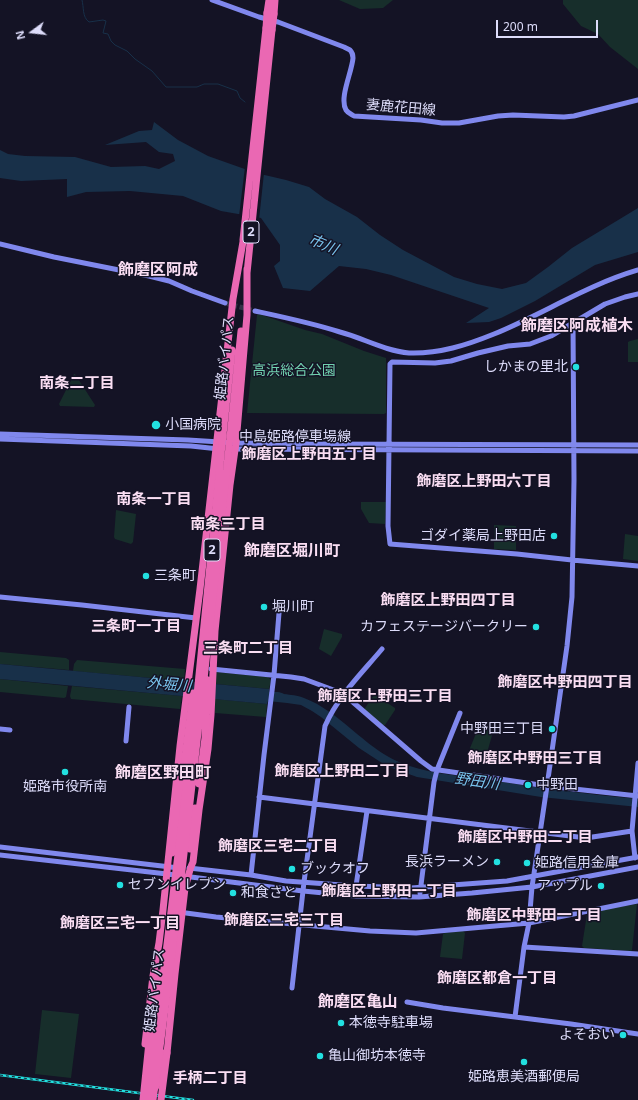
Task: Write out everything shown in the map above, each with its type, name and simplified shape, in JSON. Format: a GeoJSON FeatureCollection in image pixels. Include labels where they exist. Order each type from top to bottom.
{"type":"FeatureCollection","features":[{"type":"Feature","properties":{"kind":"highway","name":"2"},"geometry":{"type":"LineString","coordinates":[[269,0],[271,14]]}},
{"type":"Feature","properties":{"kind":"highway","name":"2"},"geometry":{"type":"LineString","coordinates":[[241,295],[247,269],[255,155],[269,29],[271,14],[276,0]]}},
{"type":"Feature","properties":{"kind":"highway","name":"2"},"geometry":{"type":"LineString","coordinates":[[241,295],[244,236],[254,166]]}},
{"type":"Feature","properties":{"kind":"highway"},"geometry":{"type":"LineString","coordinates":[[190,868],[194,862],[208,749],[215,631],[244,352],[247,315],[241,295]]}},
{"type":"Feature","properties":{"kind":"highway"},"geometry":{"type":"LineString","coordinates":[[141,1090],[153,976],[159,943],[180,746],[201,582],[216,445],[241,295]]}},
{"type":"Feature","properties":{"kind":"highway","name":"姫路バイパス"},"geometry":{"type":"LineString","coordinates":[[153,1100],[152,1088],[241,295]]}},
{"type":"Feature","properties":{"kind":"highway"},"geometry":{"type":"LineString","coordinates":[[244,352],[249,330]]}},
{"type":"Feature","properties":{"kind":"highway","name":"姫路バイパス"},"geometry":{"type":"LineString","coordinates":[[148,1100],[152,1088],[178,906],[209,642],[226,436]]}},
{"type":"Feature","properties":{"kind":"highway"},"geometry":{"type":"LineString","coordinates":[[162,1097],[189,888],[189,862],[192,829],[205,738],[208,695],[209,642]]}},
{"type":"Feature","properties":{"kind":"highway"},"geometry":{"type":"LineString","coordinates":[[143,1100],[151,1026],[163,948],[170,887],[167,871],[176,842],[193,693],[196,673],[200,664]]}},
{"type":"Feature","properties":{"kind":"highway"},"geometry":{"type":"LineString","coordinates":[[162,1097],[185,888],[189,877]]}},
{"type":"Feature","properties":{"kind":"highway"},"geometry":{"type":"LineString","coordinates":[[155,1000],[148,1081],[152,1088],[159,1081],[172,1004]]}},
{"type":"Feature","properties":{"kind":"street","name":"妻鹿花田線"},"geometry":{"type":"LineString","coordinates":[[212,0],[278,22],[350,50],[353,57],[346,85],[344,104],[345,110],[354,116],[459,123],[498,116],[514,115],[574,116],[638,100]]}},
{"type":"Feature","properties":{"kind":"street"},"geometry":{"type":"LineString","coordinates":[[0,244],[149,276],[225,302]]}},
{"type":"Feature","properties":{"kind":"street"},"geometry":{"type":"LineString","coordinates":[[255,311],[307,322],[341,332],[387,349],[409,353],[430,352],[447,350],[470,344],[513,326],[580,293],[638,270]]}},
{"type":"Feature","properties":{"kind":"street"},"geometry":{"type":"LineString","coordinates":[[638,294],[605,304],[551,336],[530,344],[508,346],[435,364],[392,362],[389,367],[388,526],[390,544],[517,554],[638,566]]}},
{"type":"Feature","properties":{"kind":"street"},"geometry":{"type":"LineString","coordinates":[[515,1017],[572,597],[574,323]]}},
{"type":"Feature","properties":{"kind":"street","name":"中島姫路停車場線"},"geometry":{"type":"LineString","coordinates":[[0,434],[235,446],[302,444],[389,447],[573,448],[638,451]]}},
{"type":"Feature","properties":{"kind":"street","name":"中島姫路停車場線"},"geometry":{"type":"LineString","coordinates":[[0,439],[192,446],[216,445]]}},
{"type":"Feature","properties":{"kind":"street","name":"中島姫路停車場線"},"geometry":{"type":"LineString","coordinates":[[573,448],[638,445]]}},
{"type":"Feature","properties":{"kind":"street"},"geometry":{"type":"LineString","coordinates":[[0,597],[196,618]]}},
{"type":"Feature","properties":{"kind":"street"},"geometry":{"type":"LineString","coordinates":[[251,875],[274,675],[279,613]]}},
{"type":"Feature","properties":{"kind":"street"},"geometry":{"type":"LineString","coordinates":[[292,988],[304,882],[325,726],[331,712],[343,694],[382,650]]}},
{"type":"Feature","properties":{"kind":"street"},"geometry":{"type":"LineString","coordinates":[[190,667],[213,672],[274,675],[304,679],[317,683],[343,694],[428,767],[437,770],[547,786],[636,796]]}},
{"type":"Feature","properties":{"kind":"street"},"geometry":{"type":"LineString","coordinates":[[126,741],[129,707]]}},
{"type":"Feature","properties":{"kind":"street"},"geometry":{"type":"LineString","coordinates":[[420,890],[434,782],[437,770],[460,713]]}},
{"type":"Feature","properties":{"kind":"street"},"geometry":{"type":"LineString","coordinates":[[0,729],[10,730]]}},
{"type":"Feature","properties":{"kind":"street"},"geometry":{"type":"LineString","coordinates":[[0,855],[167,871],[190,868],[304,882],[411,888],[420,890],[507,881],[636,857],[632,831],[638,762]]}},
{"type":"Feature","properties":{"kind":"street"},"geometry":{"type":"LineString","coordinates":[[259,797],[586,838],[632,831]]}},
{"type":"Feature","properties":{"kind":"street"},"geometry":{"type":"LineString","coordinates":[[356,886],[367,811]]}},
{"type":"Feature","properties":{"kind":"street"},"geometry":{"type":"LineString","coordinates":[[0,847],[167,871],[189,877],[355,896],[420,897],[472,894],[532,887],[638,866]]}},
{"type":"Feature","properties":{"kind":"street"},"geometry":{"type":"LineString","coordinates":[[186,913],[299,925],[416,933],[529,922],[638,900]]}},
{"type":"Feature","properties":{"kind":"street"},"geometry":{"type":"LineString","coordinates":[[524,947],[638,954]]}},
{"type":"Feature","properties":{"kind":"street"},"geometry":{"type":"LineString","coordinates":[[407,1002],[638,1034]]}},
{"type":"Feature","properties":{"kind":"green space"},"geometry":{"type":"Polygon","coordinates":[[[339,0],[393,0],[383,8],[360,9],[339,0]]]}},
{"type":"Feature","properties":{"kind":"green space"},"geometry":{"type":"Polygon","coordinates":[[[563,0],[638,0],[638,69],[610,47],[598,34],[581,26],[563,4],[563,0]]]}},
{"type":"Feature","properties":{"kind":"green space","name":"高浜総合公園"},"geometry":{"type":"Polygon","coordinates":[[[259,314],[305,330],[322,334],[386,358],[386,413],[247,413],[257,315],[259,314]]]}},
{"type":"Feature","properties":{"kind":"green space"},"geometry":{"type":"Polygon","coordinates":[[[638,339],[638,362],[628,362],[628,342],[638,339]]]}},
{"type":"Feature","properties":{"kind":"green space"},"geometry":{"type":"Polygon","coordinates":[[[74,374],[95,405],[94,407],[60,406],[59,404],[74,374]]]}},
{"type":"Feature","properties":{"kind":"green space"},"geometry":{"type":"Polygon","coordinates":[[[361,502],[386,502],[385,524],[369,523],[361,509],[361,502]]]}},
{"type":"Feature","properties":{"kind":"green space"},"geometry":{"type":"Polygon","coordinates":[[[116,510],[136,514],[133,542],[131,544],[115,539],[114,537],[116,510]]]}},
{"type":"Feature","properties":{"kind":"green space"},"geometry":{"type":"Polygon","coordinates":[[[494,525],[516,526],[516,550],[494,549],[494,525]]]}},
{"type":"Feature","properties":{"kind":"green space"},"geometry":{"type":"Polygon","coordinates":[[[625,534],[638,536],[638,561],[623,559],[625,534]]]}},
{"type":"Feature","properties":{"kind":"green space"},"geometry":{"type":"Polygon","coordinates":[[[324,629],[342,634],[342,637],[331,656],[319,649],[324,629]]]}},
{"type":"Feature","properties":{"kind":"green space"},"geometry":{"type":"Polygon","coordinates":[[[0,652],[66,658],[69,660],[69,670],[0,664],[0,652]]]}},
{"type":"Feature","properties":{"kind":"green space"},"geometry":{"type":"Polygon","coordinates":[[[77,660],[185,669],[184,681],[73,671],[74,664],[77,660]]]}},
{"type":"Feature","properties":{"kind":"green space"},"geometry":{"type":"Polygon","coordinates":[[[216,672],[268,677],[271,680],[269,689],[216,684],[216,672]]]}},
{"type":"Feature","properties":{"kind":"green space"},"geometry":{"type":"Polygon","coordinates":[[[0,679],[68,686],[66,697],[0,692],[0,679]]]}},
{"type":"Feature","properties":{"kind":"green space"},"geometry":{"type":"Polygon","coordinates":[[[72,686],[182,696],[180,709],[71,699],[70,696],[72,686]]]}},
{"type":"Feature","properties":{"kind":"green space"},"geometry":{"type":"Polygon","coordinates":[[[374,695],[395,708],[385,725],[365,710],[374,695]]]}},
{"type":"Feature","properties":{"kind":"green space"},"geometry":{"type":"Polygon","coordinates":[[[215,699],[267,704],[266,717],[215,713],[215,699]]]}},
{"type":"Feature","properties":{"kind":"green space"},"geometry":{"type":"Polygon","coordinates":[[[481,725],[492,729],[493,732],[485,760],[468,754],[479,726],[481,725]]]}},
{"type":"Feature","properties":{"kind":"green space"},"geometry":{"type":"Polygon","coordinates":[[[637,904],[631,951],[584,948],[582,946],[587,914],[589,912],[637,904]]]}},
{"type":"Feature","properties":{"kind":"green space"},"geometry":{"type":"Polygon","coordinates":[[[463,931],[465,933],[462,959],[440,957],[443,934],[463,931]]]}},
{"type":"Feature","properties":{"kind":"green space"},"geometry":{"type":"Polygon","coordinates":[[[42,1010],[79,1014],[71,1078],[35,1074],[42,1010]]]}},
{"type":"Feature","properties":{"kind":"water","name":"市川"},"geometry":{"type":"Polygon","coordinates":[[[154,122],[178,140],[208,156],[256,173],[309,187],[325,199],[357,217],[380,235],[403,250],[454,277],[477,284],[502,289],[526,283],[572,248],[638,208],[638,252],[595,265],[535,301],[501,318],[489,322],[466,323],[489,308],[391,275],[366,269],[339,266],[310,291],[283,288],[274,266],[280,261],[280,245],[261,218],[221,211],[183,196],[130,191],[86,192],[67,197],[67,179],[21,181],[0,178],[0,150],[8,154],[25,156],[75,157],[111,167],[145,166],[159,169],[175,161],[173,154],[159,152],[146,142],[105,145],[139,131],[152,130],[154,122]]]}},
{"type":"Feature","properties":{"kind":"water"},"geometry":{"type":"Polygon","coordinates":[[[0,664],[269,689],[269,692],[279,692],[299,696],[317,704],[329,711],[374,748],[409,766],[450,775],[638,799],[638,807],[541,797],[417,777],[382,763],[359,748],[321,717],[301,705],[268,701],[267,704],[0,679],[0,664]]]}},
{"type":"Feature","properties":{"kind":"pier"},"geometry":{"type":"Polygon","coordinates":[[[245,167],[264,173],[259,220],[239,216],[245,167]]]}},
{"type":"Feature","properties":{"kind":"waterway"},"geometry":{"type":"LineString","coordinates":[[82,0],[84,15],[87,20],[89,22],[106,21],[103,33],[108,34],[111,41],[115,45],[127,51],[135,59],[152,71],[166,87],[197,87],[204,84],[218,84],[237,91],[240,98],[245,102]]}},
{"type":"Feature","properties":{"kind":"tunnel"},"geometry":{"type":"LineString","coordinates":[[225,303],[255,311]]}},
{"type":"Feature","properties":{"kind":"railway"},"geometry":{"type":"LineString","coordinates":[[0,1075],[193,1100]]}},
{"type":"Feature","properties":{"kind":"place","name":"しかまの里北"},"geometry":{"type":"Point","coordinates":[576,367]}},
{"type":"Feature","properties":{"kind":"place","name":"小国病院"},"geometry":{"type":"Point","coordinates":[156,425]}},
{"type":"Feature","properties":{"kind":"place","name":"ゴダイ薬局上野田店"},"geometry":{"type":"Point","coordinates":[554,536]}},
{"type":"Feature","properties":{"kind":"place","name":"三条町"},"geometry":{"type":"Point","coordinates":[146,576]}},
{"type":"Feature","properties":{"kind":"place","name":"堀川町"},"geometry":{"type":"Point","coordinates":[264,607]}},
{"type":"Feature","properties":{"kind":"place","name":"カフェステージバークリー"},"geometry":{"type":"Point","coordinates":[536,627]}},
{"type":"Feature","properties":{"kind":"place","name":"中野田三丁目"},"geometry":{"type":"Point","coordinates":[552,729]}},
{"type":"Feature","properties":{"kind":"place","name":"姫路市役所南"},"geometry":{"type":"Point","coordinates":[65,772]}},
{"type":"Feature","properties":{"kind":"place","name":"中野田"},"geometry":{"type":"Point","coordinates":[528,785]}},
{"type":"Feature","properties":{"kind":"place","name":"長浜ラーメン"},"geometry":{"type":"Point","coordinates":[497,862]}},
{"type":"Feature","properties":{"kind":"place","name":"姫路信用金庫"},"geometry":{"type":"Point","coordinates":[527,863]}},
{"type":"Feature","properties":{"kind":"place","name":"ブックオフ"},"geometry":{"type":"Point","coordinates":[292,869]}},
{"type":"Feature","properties":{"kind":"place","name":"セブンイレブン"},"geometry":{"type":"Point","coordinates":[120,885]}},
{"type":"Feature","properties":{"kind":"place","name":"アップル"},"geometry":{"type":"Point","coordinates":[601,886]}},
{"type":"Feature","properties":{"kind":"place","name":"和食さと"},"geometry":{"type":"Point","coordinates":[233,893]}},
{"type":"Feature","properties":{"kind":"place","name":"本徳寺駐車場"},"geometry":{"type":"Point","coordinates":[341,1023]}},
{"type":"Feature","properties":{"kind":"place","name":"よそおい"},"geometry":{"type":"Point","coordinates":[623,1035]}},
{"type":"Feature","properties":{"kind":"place","name":"亀山御坊本徳寺"},"geometry":{"type":"Point","coordinates":[320,1056]}},
{"type":"Feature","properties":{"kind":"place","name":"姫路恵美酒郵便局"},"geometry":{"type":"Point","coordinates":[524,1062]}},
{"type":"Feature","properties":{"kind":"district","name":"飾磨区阿成"},"geometry":{"type":"Point","coordinates":[158,270]}},
{"type":"Feature","properties":{"kind":"district","name":"飾磨区阿成植木"},"geometry":{"type":"Point","coordinates":[577,326]}},
{"type":"Feature","properties":{"kind":"district","name":"南条二丁目"},"geometry":{"type":"Point","coordinates":[77,384]}},
{"type":"Feature","properties":{"kind":"district","name":"飾磨区上野田五丁目"},"geometry":{"type":"Point","coordinates":[309,455]}},
{"type":"Feature","properties":{"kind":"district","name":"飾磨区上野田六丁目"},"geometry":{"type":"Point","coordinates":[484,482]}},
{"type":"Feature","properties":{"kind":"district","name":"南条一丁目"},"geometry":{"type":"Point","coordinates":[154,500]}},
{"type":"Feature","properties":{"kind":"district","name":"南条三丁目"},"geometry":{"type":"Point","coordinates":[228,525]}},
{"type":"Feature","properties":{"kind":"district","name":"飾磨区堀川町"},"geometry":{"type":"Point","coordinates":[292,551]}},
{"type":"Feature","properties":{"kind":"district","name":"飾磨区上野田四丁目"},"geometry":{"type":"Point","coordinates":[448,601]}},
{"type":"Feature","properties":{"kind":"district","name":"三条町一丁目"},"geometry":{"type":"Point","coordinates":[136,627]}},
{"type":"Feature","properties":{"kind":"district","name":"三条町二丁目"},"geometry":{"type":"Point","coordinates":[248,649]}},
{"type":"Feature","properties":{"kind":"district","name":"飾磨区中野田四丁目"},"geometry":{"type":"Point","coordinates":[565,683]}},
{"type":"Feature","properties":{"kind":"district","name":"飾磨区上野田三丁目"},"geometry":{"type":"Point","coordinates":[385,697]}},
{"type":"Feature","properties":{"kind":"district","name":"飾磨区中野田三丁目"},"geometry":{"type":"Point","coordinates":[535,759]}},
{"type":"Feature","properties":{"kind":"district","name":"飾磨区上野田二丁目"},"geometry":{"type":"Point","coordinates":[342,772]}},
{"type":"Feature","properties":{"kind":"district","name":"飾磨区野田町"},"geometry":{"type":"Point","coordinates":[163,773]}},
{"type":"Feature","properties":{"kind":"district","name":"飾磨区中野田二丁目"},"geometry":{"type":"Point","coordinates":[525,838]}},
{"type":"Feature","properties":{"kind":"district","name":"飾磨区三宅二丁目"},"geometry":{"type":"Point","coordinates":[278,847]}},
{"type":"Feature","properties":{"kind":"district","name":"飾磨区上野田一丁目"},"geometry":{"type":"Point","coordinates":[389,892]}},
{"type":"Feature","properties":{"kind":"district","name":"飾磨区中野田一丁目"},"geometry":{"type":"Point","coordinates":[534,916]}},
{"type":"Feature","properties":{"kind":"district","name":"飾磨区三宅三丁目"},"geometry":{"type":"Point","coordinates":[284,921]}},
{"type":"Feature","properties":{"kind":"district","name":"飾磨区三宅一丁目"},"geometry":{"type":"Point","coordinates":[120,924]}},
{"type":"Feature","properties":{"kind":"district","name":"飾磨区都倉一丁目"},"geometry":{"type":"Point","coordinates":[497,979]}},
{"type":"Feature","properties":{"kind":"district","name":"飾磨区亀山"},"geometry":{"type":"Point","coordinates":[358,1002]}},
{"type":"Feature","properties":{"kind":"district","name":"手柄二丁目"},"geometry":{"type":"Point","coordinates":[210,1079]}},
{"type":"Feature","properties":{"kind":"water label","name":"外堀川"},"geometry":{"type":"Point","coordinates":[169,685]}},
{"type":"Feature","properties":{"kind":"water label","name":"野田川"},"geometry":{"type":"Point","coordinates":[477,782]}}]}
